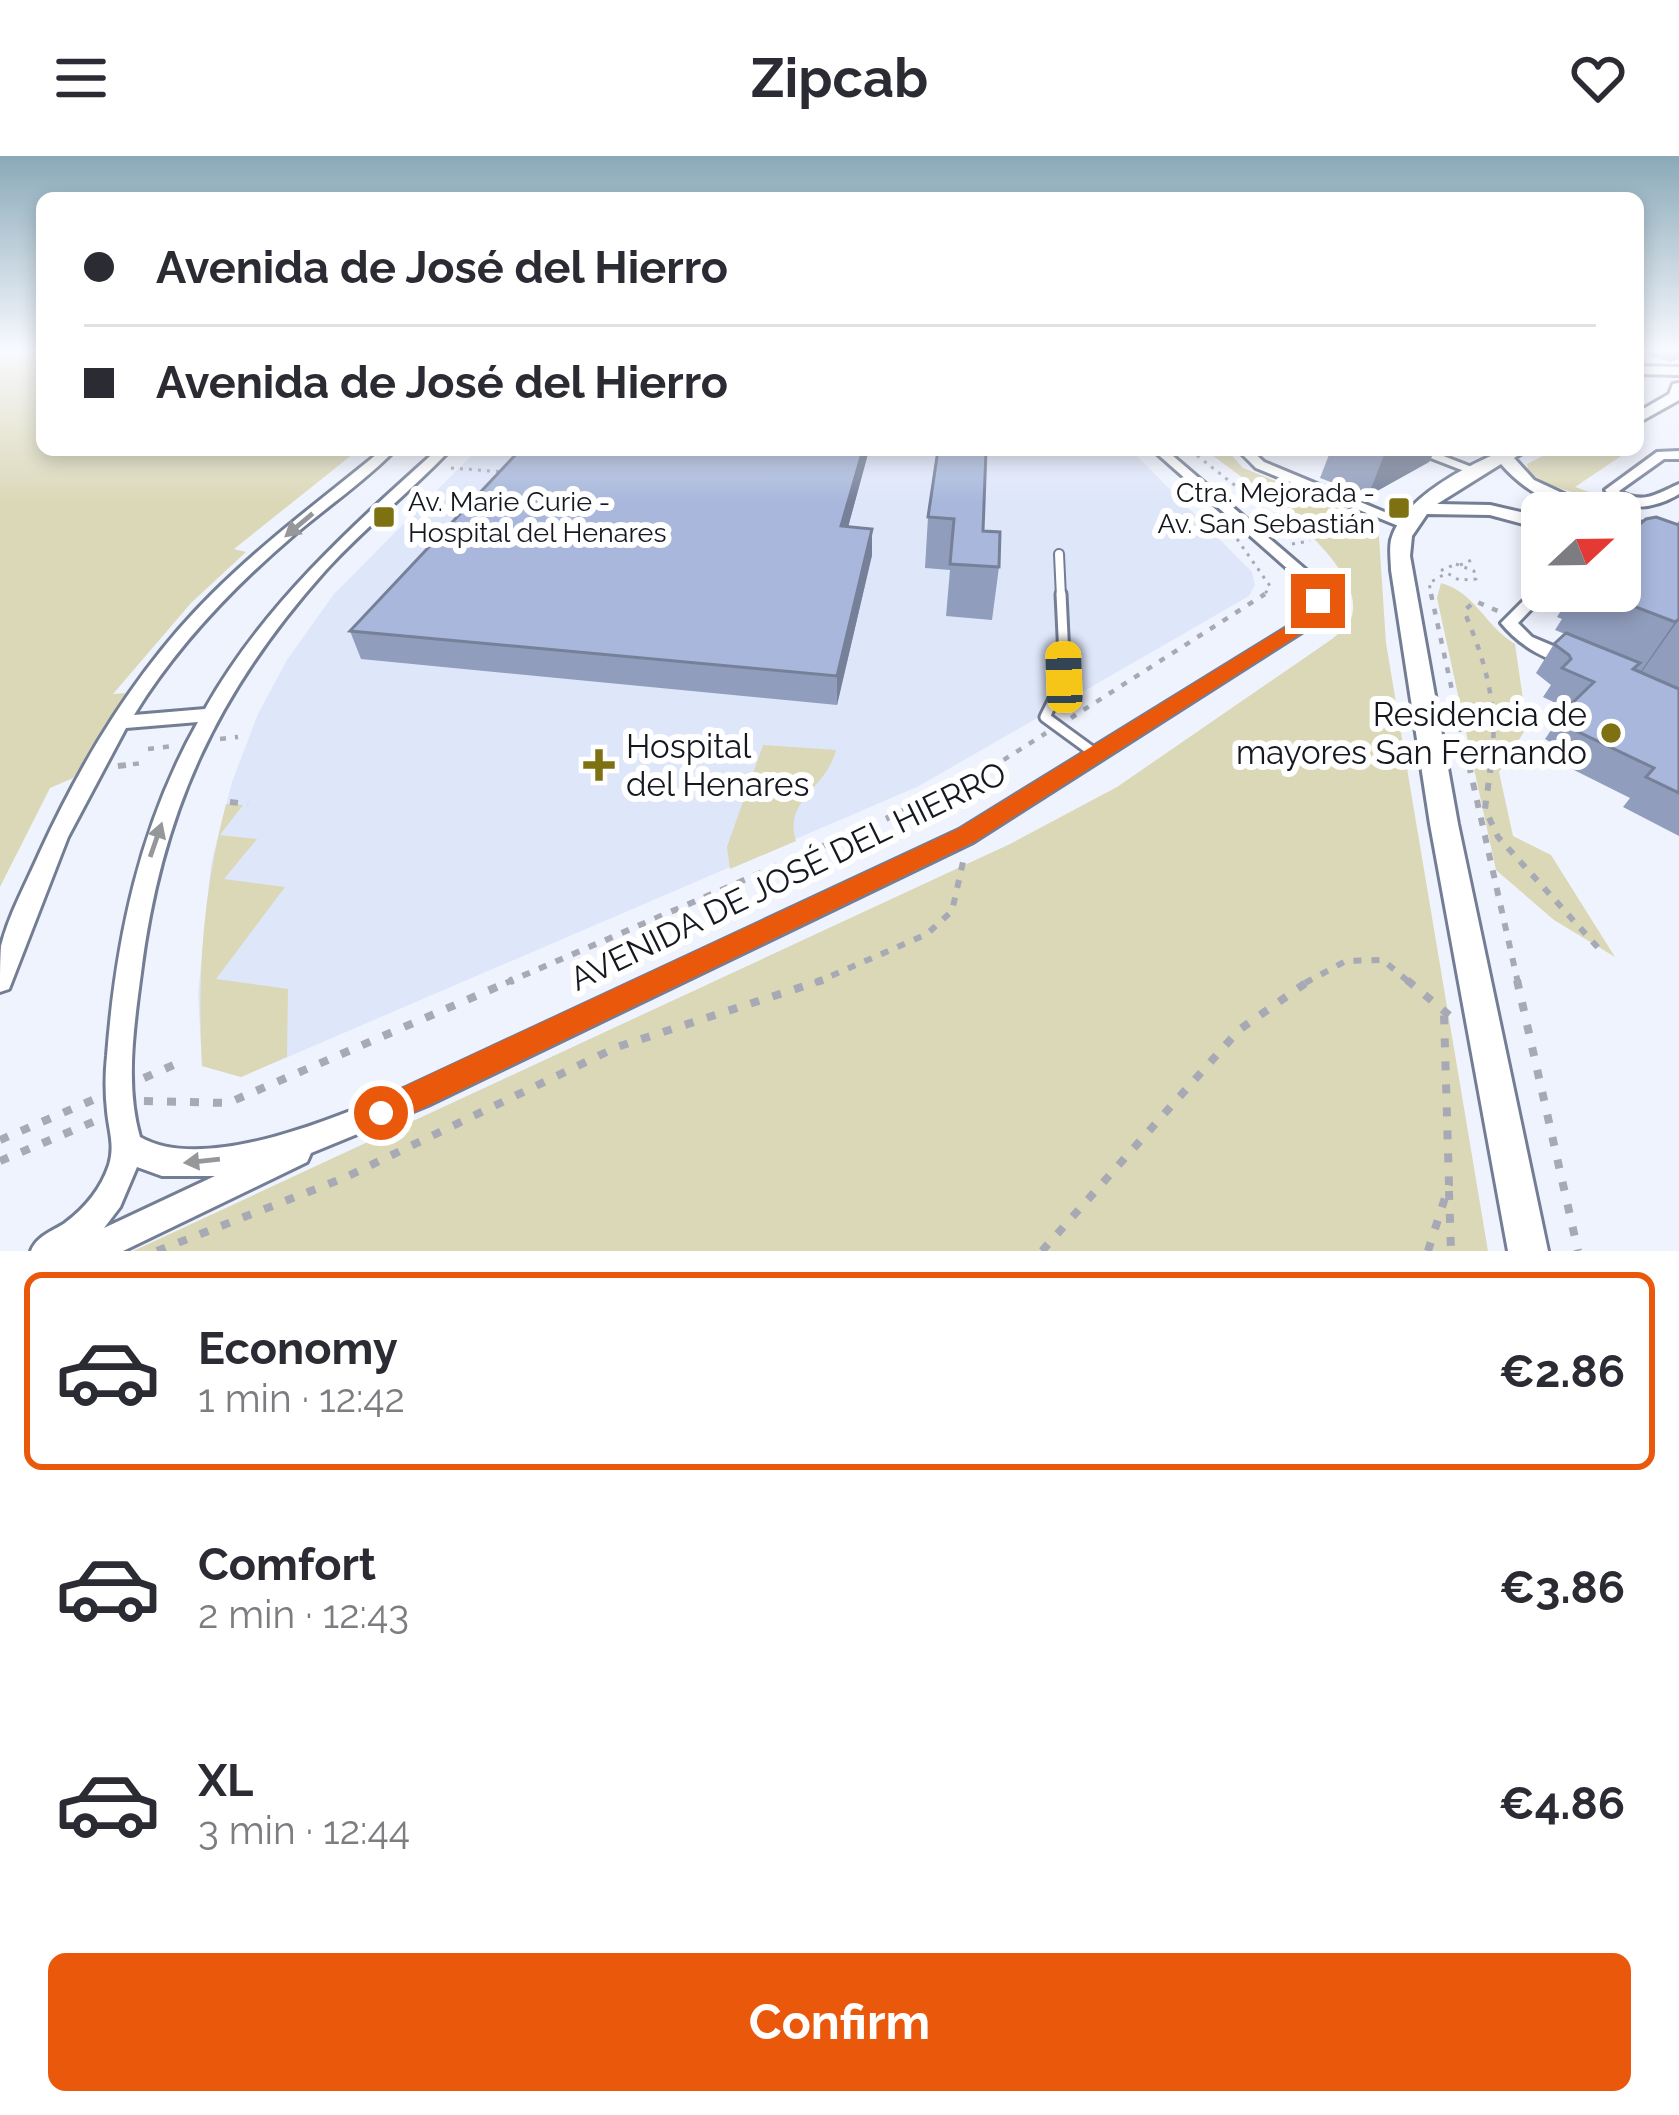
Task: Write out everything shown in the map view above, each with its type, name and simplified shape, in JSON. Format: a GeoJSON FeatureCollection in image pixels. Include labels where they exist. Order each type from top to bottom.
{"type":"FeatureCollection","features":[{"type":"Feature","properties":{"kind":"street"},"geometry":{"type":"LineString","coordinates":[[1674,454],[1612,490],[1645,506],[1655,505],[1679,488]]}},
{"type":"Feature","properties":{"kind":"street"},"geometry":{"type":"LineString","coordinates":[[0,981],[53,841],[121,722],[183,637],[238,577],[382,456]]}},
{"type":"Feature","properties":{"kind":"street","name":"AVENIDA DE JOSÉ DEL HIERRO"},"geometry":{"type":"LineString","coordinates":[[331,1133],[947,845],[1313,618],[1318,601],[1314,584],[1167,456]]}},
{"type":"Feature","properties":{"kind":"street"},"geometry":{"type":"LineString","coordinates":[[1250,456],[1259,465],[1416,518],[1471,508],[1515,513]]}},
{"type":"Feature","properties":{"kind":"street"},"geometry":{"type":"LineString","coordinates":[[1439,456],[1521,479],[1545,492]]}},
{"type":"Feature","properties":{"kind":"street"},"geometry":{"type":"LineString","coordinates":[[46,1251],[83,1232],[121,1179],[128,1146],[118,1101],[127,971],[151,854],[206,715],[279,610],[330,555],[447,459]]}},
{"type":"Feature","properties":{"kind":"street"},"geometry":{"type":"LineString","coordinates":[[1493,470],[1416,518],[1402,539],[1401,570],[1528,1251]]}},
{"type":"Feature","properties":{"kind":"street"},"geometry":{"type":"LineString","coordinates":[[1493,470],[1542,492]]}},
{"type":"Feature","properties":{"kind":"street"},"geometry":{"type":"LineString","coordinates":[[1493,470],[1472,489],[1521,515]]}},
{"type":"Feature","properties":{"kind":"street"},"geometry":{"type":"LineString","coordinates":[[1641,528],[1679,542]]}},
{"type":"Feature","properties":{"kind":"street"},"geometry":{"type":"LineString","coordinates":[[1521,608],[1509,623],[1526,641],[1592,669]]}},
{"type":"Feature","properties":{"kind":"street"},"geometry":{"type":"LineString","coordinates":[[121,722],[206,715]]}},
{"type":"Feature","properties":{"kind":"street"},"geometry":{"type":"LineString","coordinates":[[128,1146],[158,1162],[195,1163],[331,1133]]}},
{"type":"Feature","properties":{"kind":"street"},"geometry":{"type":"LineString","coordinates":[[90,1251],[331,1133]]}},
{"type":"Feature","properties":{"kind":"lane"},"geometry":{"type":"LineString","coordinates":[[1059,554],[1064,677],[1045,717],[1097,755]]}},
{"type":"Feature","properties":{"kind":"path"},"geometry":{"type":"LineString","coordinates":[[1198,456],[1289,528]]}},
{"type":"Feature","properties":{"kind":"path"},"geometry":{"type":"LineString","coordinates":[[447,459],[515,473]]}},
{"type":"Feature","properties":{"kind":"path"},"geometry":{"type":"LineString","coordinates":[[0,1140],[118,1101],[155,1097],[205,1107],[228,1103],[897,814],[981,774],[1264,597],[1270,586],[1267,576],[1235,541],[1301,528]]}},
{"type":"Feature","properties":{"kind":"path"},"geometry":{"type":"LineString","coordinates":[[1445,574],[1443,566],[1474,559]]}},
{"type":"Feature","properties":{"kind":"path"},"geometry":{"type":"LineString","coordinates":[[1445,574],[1476,579],[1474,572],[1460,565]]}},
{"type":"Feature","properties":{"kind":"path"},"geometry":{"type":"LineString","coordinates":[[1445,574],[1429,583],[1435,615],[1578,1251]]}},
{"type":"Feature","properties":{"kind":"path"},"geometry":{"type":"LineString","coordinates":[[1475,602],[1464,611],[1487,664],[1497,725],[1485,809],[1498,837],[1601,951]]}},
{"type":"Feature","properties":{"kind":"path"},"geometry":{"type":"LineString","coordinates":[[230,802],[248,804]]}},
{"type":"Feature","properties":{"kind":"path"},"geometry":{"type":"LineString","coordinates":[[157,1251],[344,1178],[616,1047],[802,988],[888,954],[927,934],[952,911],[963,862]]}},
{"type":"Feature","properties":{"kind":"path"},"geometry":{"type":"LineString","coordinates":[[1042,1251],[1055,1246],[1239,1030],[1306,982],[1346,961],[1383,960],[1444,1013],[1486,1039]]}},
{"type":"Feature","properties":{"kind":"path"},"geometry":{"type":"LineString","coordinates":[[1444,1013],[1451,1251]]}},
{"type":"Feature","properties":{"kind":"path"},"geometry":{"type":"LineString","coordinates":[[0,1161],[118,1101],[178,1063]]}},
{"type":"Feature","properties":{"kind":"path"},"geometry":{"type":"LineString","coordinates":[[1428,1251],[1449,1185]]}},
{"type":"Feature","properties":{"kind":"shaded area"},"geometry":{"type":"Polygon","coordinates":[[[0,401],[36,401],[36,456],[350,456],[234,549],[246,552],[191,603],[113,694],[127,693],[73,778],[50,788],[0,887],[0,401]]]}},
{"type":"Feature","properties":{"kind":"shaded area","name":"Hospital del Henares"},"geometry":{"type":"Polygon","coordinates":[[[471,456],[1137,456],[1252,572],[1255,585],[1249,596],[919,786],[241,1077],[202,1066],[198,994],[211,864],[232,782],[258,714],[287,660],[334,594],[471,456]]]}},
{"type":"Feature","properties":{"kind":"shaded area"},"geometry":{"type":"Polygon","coordinates":[[[1213,456],[1232,456],[1243,468],[1378,522],[1386,643],[1488,1251],[133,1251],[1010,844],[1117,787],[1332,639],[1349,623],[1353,610],[1350,589],[1338,567],[1296,521],[1213,456]]]}},
{"type":"Feature","properties":{"kind":"shaded area"},"geometry":{"type":"Polygon","coordinates":[[[1542,456],[1621,456],[1575,487],[1589,492],[1571,492],[1529,473],[1527,464],[1542,456]]]}},
{"type":"Feature","properties":{"kind":"shaded area"},"geometry":{"type":"Polygon","coordinates":[[[1441,583],[1463,594],[1515,644],[1527,727],[1499,772],[1513,836],[1551,855],[1615,957],[1554,920],[1496,870],[1437,598],[1441,583]]]}},
{"type":"Feature","properties":{"kind":"shaded area"},"geometry":{"type":"Polygon","coordinates":[[[763,745],[836,750],[795,815],[796,841],[730,869],[727,847],[763,745]]]}},
{"type":"Feature","properties":{"kind":"shaded area"},"geometry":{"type":"Polygon","coordinates":[[[226,804],[243,805],[220,835],[257,839],[224,879],[285,887],[216,979],[288,989],[287,1057],[241,1077],[202,1066],[204,934],[212,869],[226,804]]]}},
{"type":"Feature","properties":{"kind":"building"},"geometry":{"type":"Polygon","coordinates":[[[514,456],[861,456],[841,526],[872,529],[837,676],[350,631],[514,456]]]}},
{"type":"Feature","properties":{"kind":"building"},"geometry":{"type":"Polygon","coordinates":[[[937,456],[986,456],[983,531],[1000,532],[999,567],[950,564],[954,519],[928,517],[937,456]]]}},
{"type":"Feature","properties":{"kind":"building"},"geometry":{"type":"Polygon","coordinates":[[[1656,517],[1679,525],[1679,619],[1675,622],[1641,609],[1641,523],[1656,517]]]}},
{"type":"Feature","properties":{"kind":"building"},"geometry":{"type":"Polygon","coordinates":[[[1566,633],[1640,663],[1633,669],[1679,689],[1679,793],[1646,777],[1654,768],[1564,725],[1575,715],[1565,710],[1594,682],[1562,668],[1571,659],[1554,644],[1566,633]]]}},
{"type":"Feature","properties":{"kind":"place","name":"Ctra. Mejorada - Av. San Sebastián"},"geometry":{"type":"Point","coordinates":[1399,508]}},
{"type":"Feature","properties":{"kind":"place","name":"Av. Marie Curie - Hospital del Henares"},"geometry":{"type":"Point","coordinates":[384,517]}},
{"type":"Feature","properties":{"kind":"place","name":"Residencia de mayores San Fernando"},"geometry":{"type":"Point","coordinates":[1611,733]}},
{"type":"Feature","properties":{"kind":"place","name":"Hospital del Henares"},"geometry":{"type":"Point","coordinates":[599,765]}},
{"type":"Feature","properties":{"kind":"route"},"geometry":{"type":"LineString","coordinates":[[381,1113],[966,836],[1313,618],[1318,601]]}}]}
